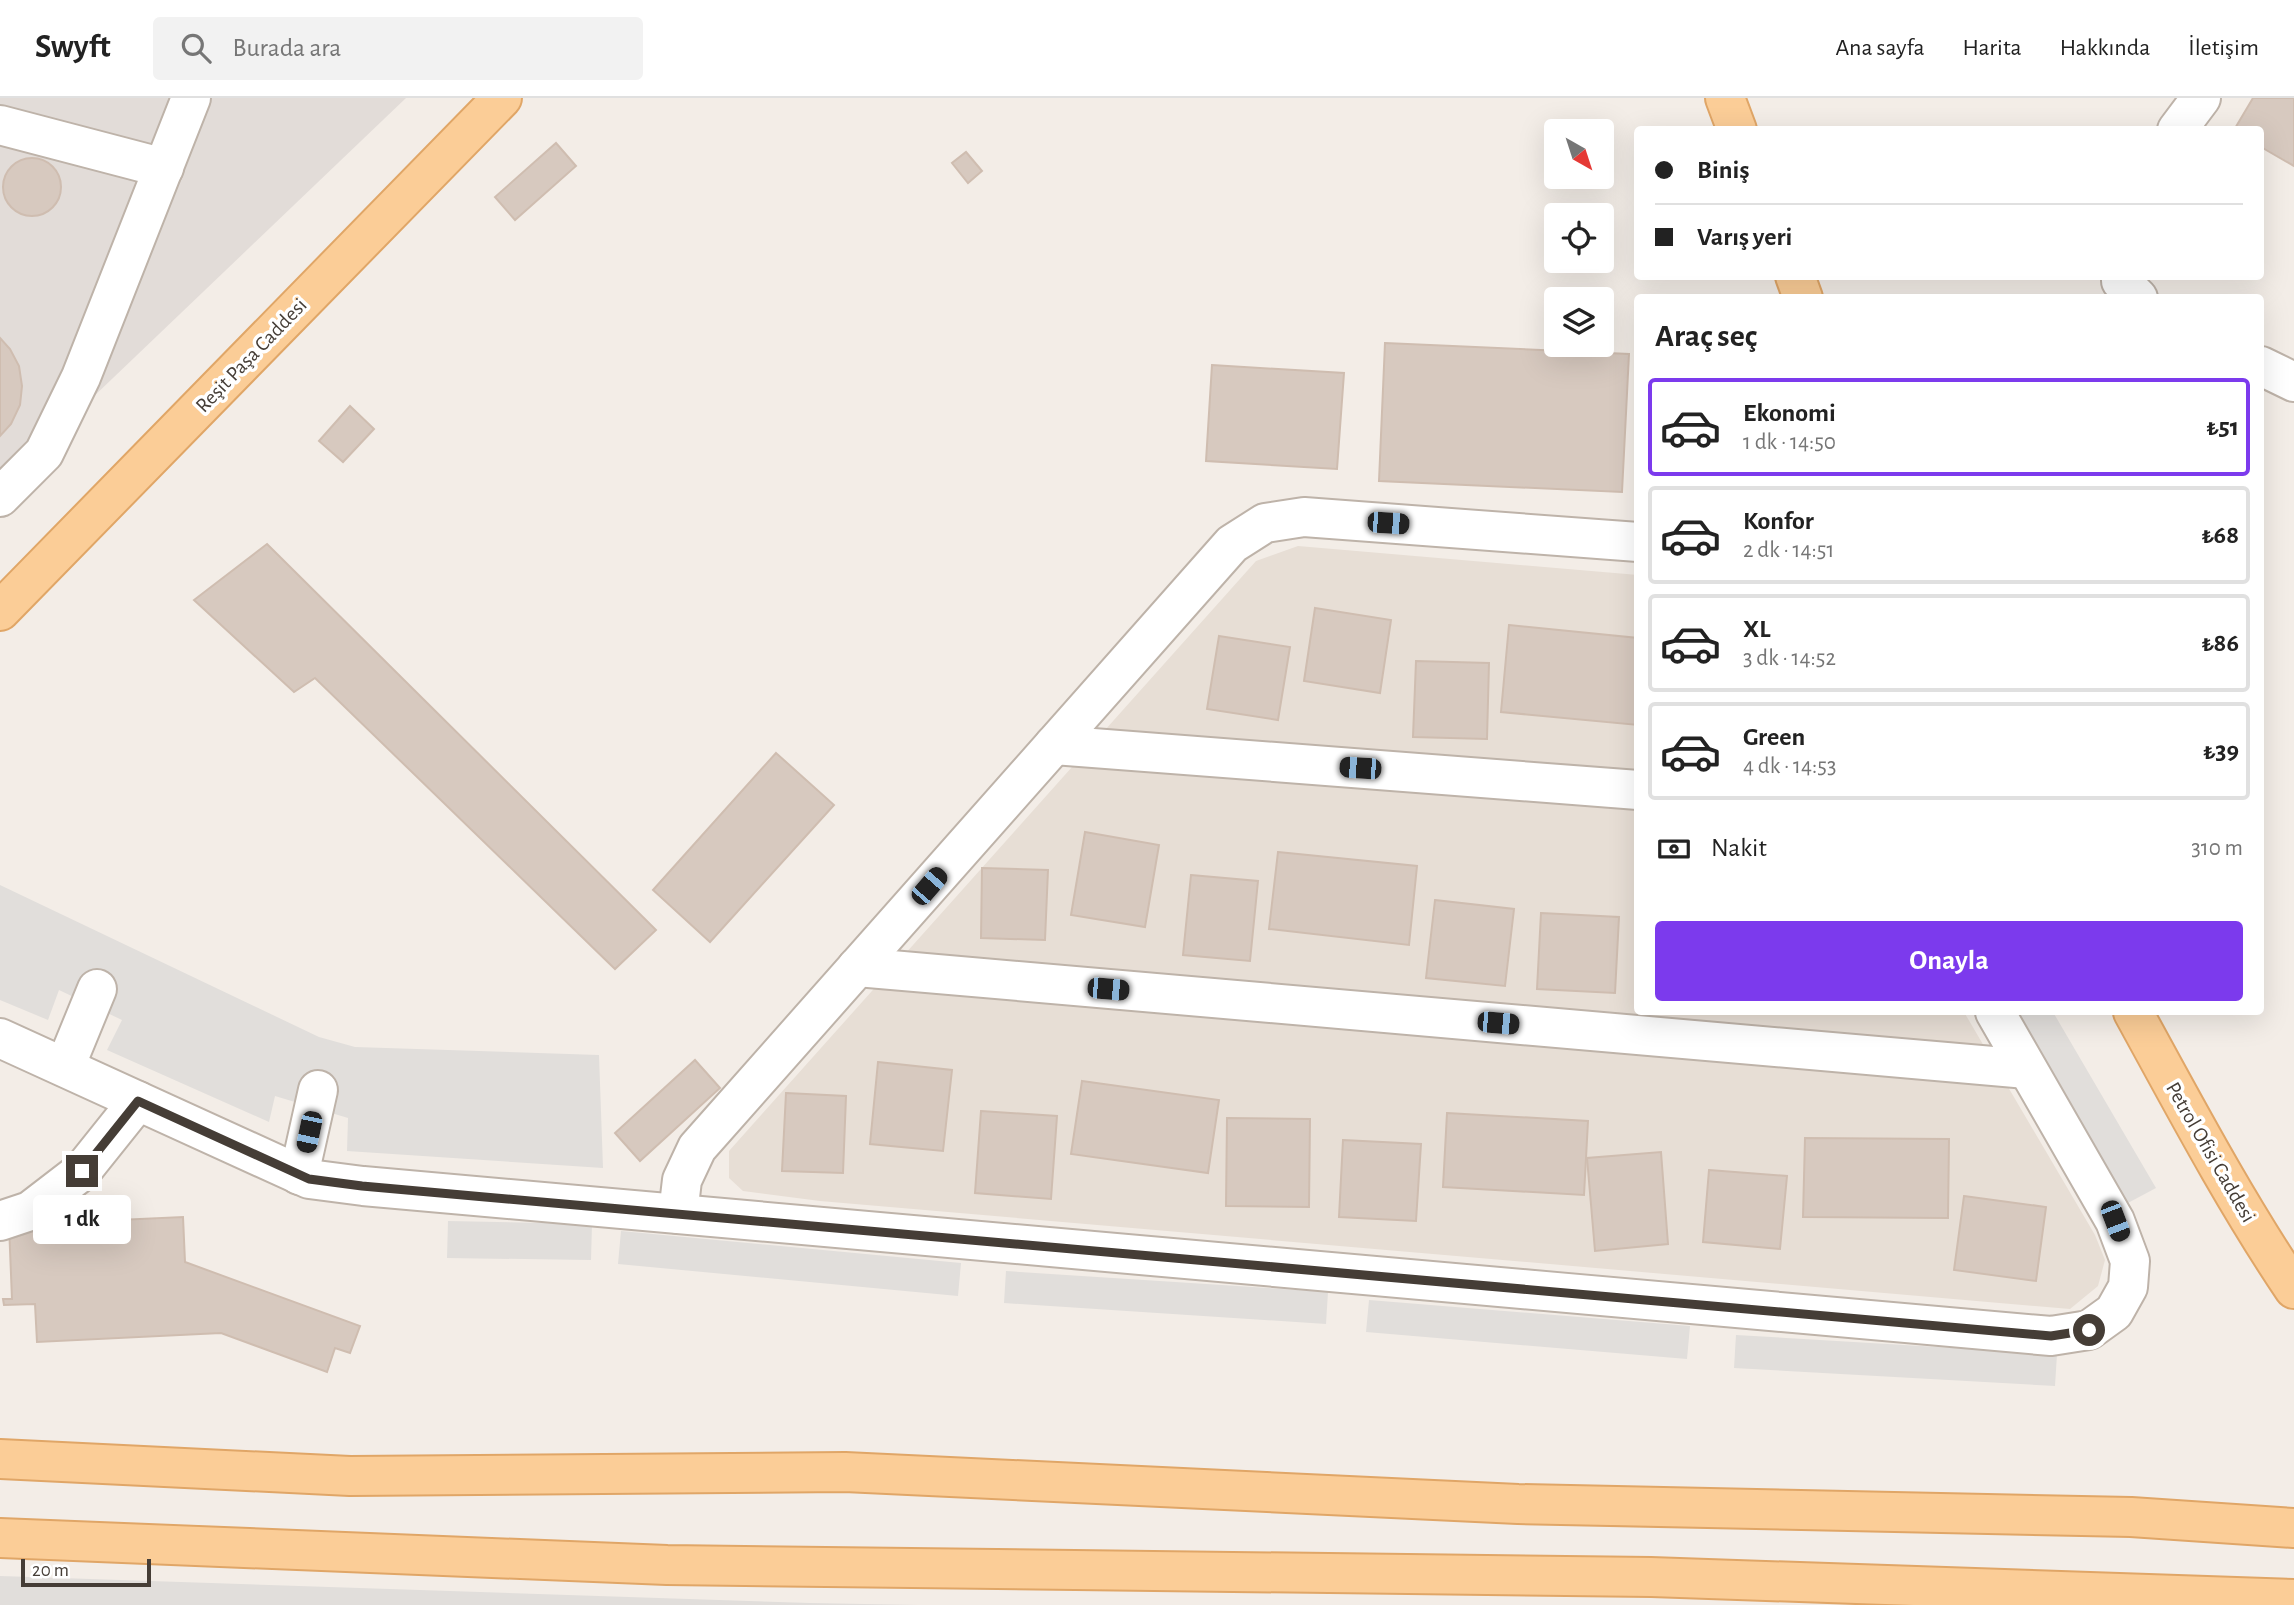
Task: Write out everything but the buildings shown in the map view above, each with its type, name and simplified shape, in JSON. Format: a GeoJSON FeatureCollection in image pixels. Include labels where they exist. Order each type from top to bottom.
{"type":"FeatureCollection","features":[{"type":"Feature","properties":{"kind":"main road","name":"Reşit Paşa Caddesi"},"geometry":{"type":"LineString","coordinates":[[0,611],[502,98]]}},
{"type":"Feature","properties":{"kind":"main road"},"geometry":{"type":"LineString","coordinates":[[1725,98],[1736,126]]}},
{"type":"Feature","properties":{"kind":"main road","name":"Petrol Ofisi Caddesi"},"geometry":{"type":"LineString","coordinates":[[2135,1015],[2193,1122],[2294,1289]]}},
{"type":"Feature","properties":{"kind":"main road"},"geometry":{"type":"LineString","coordinates":[[0,1459],[351,1476],[845,1472],[1518,1504],[2131,1517],[2294,1528]]}},
{"type":"Feature","properties":{"kind":"main road"},"geometry":{"type":"LineString","coordinates":[[0,1538],[667,1566],[1651,1577],[1957,1596],[2294,1599]]}},
{"type":"Feature","properties":{"kind":"street"},"geometry":{"type":"LineString","coordinates":[[0,497],[44,453],[80,377],[191,98]]}},
{"type":"Feature","properties":{"kind":"street"},"geometry":{"type":"LineString","coordinates":[[2180,126],[2201,98]]}},
{"type":"Feature","properties":{"kind":"street"},"geometry":{"type":"LineString","coordinates":[[0,125],[164,167]]}},
{"type":"Feature","properties":{"kind":"street"},"geometry":{"type":"LineString","coordinates":[[2122,280],[2134,294]]}},
{"type":"Feature","properties":{"kind":"street"},"geometry":{"type":"LineString","coordinates":[[2264,367],[2294,382]]}},
{"type":"Feature","properties":{"kind":"street"},"geometry":{"type":"LineString","coordinates":[[678,1214],[682,1180],[697,1148],[1232,544],[1265,523],[1304,517],[1634,542]]}},
{"type":"Feature","properties":{"kind":"street"},"geometry":{"type":"LineString","coordinates":[[1054,745],[1634,790]]}},
{"type":"Feature","properties":{"kind":"street"},"geometry":{"type":"LineString","coordinates":[[857,967],[2027,1069]]}},
{"type":"Feature","properties":{"kind":"street"},"geometry":{"type":"LineString","coordinates":[[65,1067],[97,989]]}},
{"type":"Feature","properties":{"kind":"street"},"geometry":{"type":"LineString","coordinates":[[0,1038],[309,1179],[362,1186],[2051,1336],[2089,1330],[2114,1312],[2128,1287],[2130,1261],[2115,1221],[1997,1015]]}},
{"type":"Feature","properties":{"kind":"street"},"geometry":{"type":"LineString","coordinates":[[299,1175],[318,1090]]}},
{"type":"Feature","properties":{"kind":"street"},"geometry":{"type":"LineString","coordinates":[[0,1222],[30,1211],[82,1171],[138,1101]]}},
{"type":"Feature","properties":{"kind":"shaded area"},"geometry":{"type":"Polygon","coordinates":[[[0,98],[406,98],[0,486],[0,98]]]}},
{"type":"Feature","properties":{"kind":"shaded area"},"geometry":{"type":"Polygon","coordinates":[[[1298,546],[1634,575],[1634,1015],[1966,1015],[2095,1235],[2105,1260],[2098,1286],[2070,1309],[820,1201],[743,1191],[729,1178],[729,1151],[1256,561],[1298,546]]]}},
{"type":"Feature","properties":{"kind":"shaded area"},"geometry":{"type":"Polygon","coordinates":[[[0,885],[319,1037],[355,1047],[599,1055],[603,1168],[347,1151],[348,1118],[275,1096],[269,1122],[107,1050],[122,1020],[59,990],[48,1020],[0,1000],[0,885]]]}},
{"type":"Feature","properties":{"kind":"shaded area"},"geometry":{"type":"Polygon","coordinates":[[[2015,1015],[2055,1015],[2156,1188],[2126,1204],[2015,1015]]]}},
{"type":"Feature","properties":{"kind":"shaded area"},"geometry":{"type":"Polygon","coordinates":[[[448,1221],[592,1224],[591,1260],[447,1258],[448,1221]]]}},
{"type":"Feature","properties":{"kind":"shaded area"},"geometry":{"type":"Polygon","coordinates":[[[621,1231],[961,1263],[958,1296],[618,1264],[621,1231]]]}},
{"type":"Feature","properties":{"kind":"shaded area"},"geometry":{"type":"Polygon","coordinates":[[[1006,1271],[1328,1292],[1326,1324],[1004,1303],[1006,1271]]]}},
{"type":"Feature","properties":{"kind":"shaded area"},"geometry":{"type":"Polygon","coordinates":[[[1369,1300],[1690,1326],[1687,1359],[1366,1332],[1369,1300]]]}},
{"type":"Feature","properties":{"kind":"shaded area"},"geometry":{"type":"Polygon","coordinates":[[[1736,1335],[2057,1354],[2055,1386],[1734,1368],[1736,1335]]]}},
{"type":"Feature","properties":{"kind":"shaded area"},"geometry":{"type":"Polygon","coordinates":[[[0,1576],[810,1603],[918,1605],[0,1605],[0,1576]]]}},
{"type":"Feature","properties":{"kind":"route"},"geometry":{"type":"LineString","coordinates":[[82,1171],[138,1101],[309,1179],[362,1186],[2051,1336],[2089,1330]]}}]}
